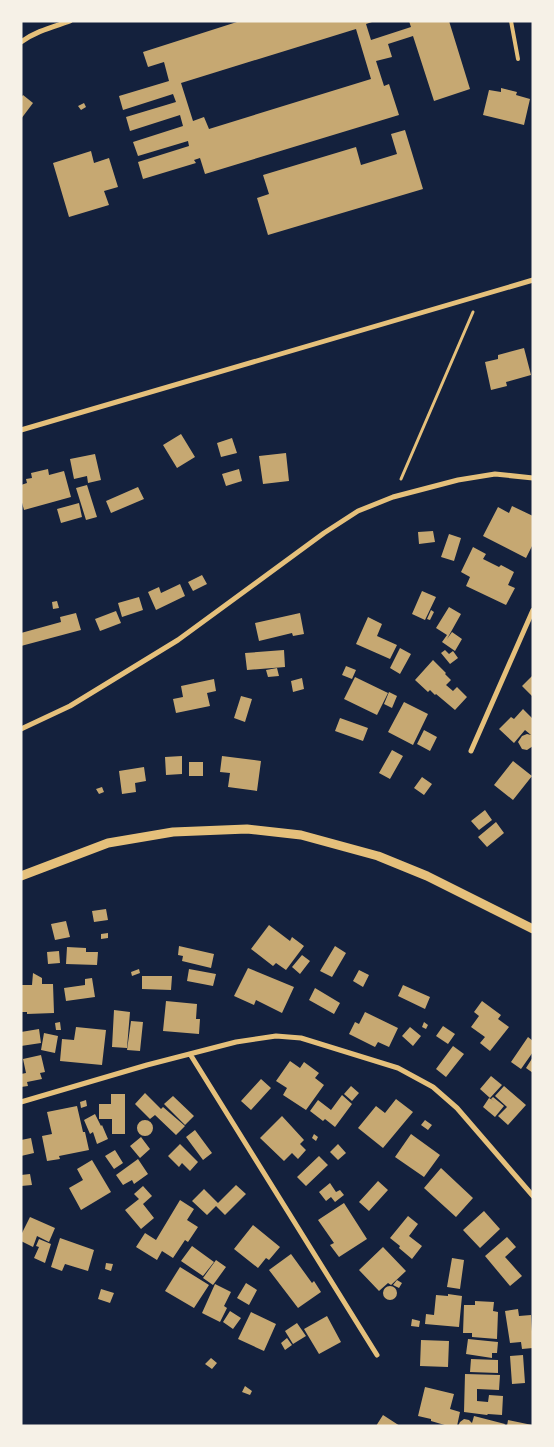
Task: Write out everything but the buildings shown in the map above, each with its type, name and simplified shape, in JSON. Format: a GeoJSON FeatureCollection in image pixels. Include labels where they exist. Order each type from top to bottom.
{"type":"FeatureCollection","features":[{"type":"Feature","properties":{"kind":"street"},"geometry":{"type":"LineString","coordinates":[[21,42],[41,30],[70,21]]}},
{"type":"Feature","properties":{"kind":"street"},"geometry":{"type":"LineString","coordinates":[[21,430],[533,280]]}},
{"type":"Feature","properties":{"kind":"street"},"geometry":{"type":"LineString","coordinates":[[21,728],[70,706],[178,640],[358,511],[393,498],[458,480],[495,474],[533,478]]}},
{"type":"Feature","properties":{"kind":"street"},"geometry":{"type":"LineString","coordinates":[[471,751],[533,610]]}},
{"type":"Feature","properties":{"kind":"street"},"geometry":{"type":"LineString","coordinates":[[21,876],[108,843],[173,832],[247,829],[301,836],[378,856],[427,876],[533,930]]}},
{"type":"Feature","properties":{"kind":"street"},"geometry":{"type":"LineString","coordinates":[[21,1102],[147,1065],[236,1042],[276,1036],[301,1038],[398,1068],[433,1087],[458,1108],[533,1196]]}},
{"type":"Feature","properties":{"kind":"street"},"geometry":{"type":"LineString","coordinates":[[190,1054],[377,1355]]}},
{"type":"Feature","properties":{"kind":"lane"},"geometry":{"type":"LineString","coordinates":[[511,21],[518,59]]}},
{"type":"Feature","properties":{"kind":"path"},"geometry":{"type":"LineString","coordinates":[[393,498],[480,296]]}}]}
